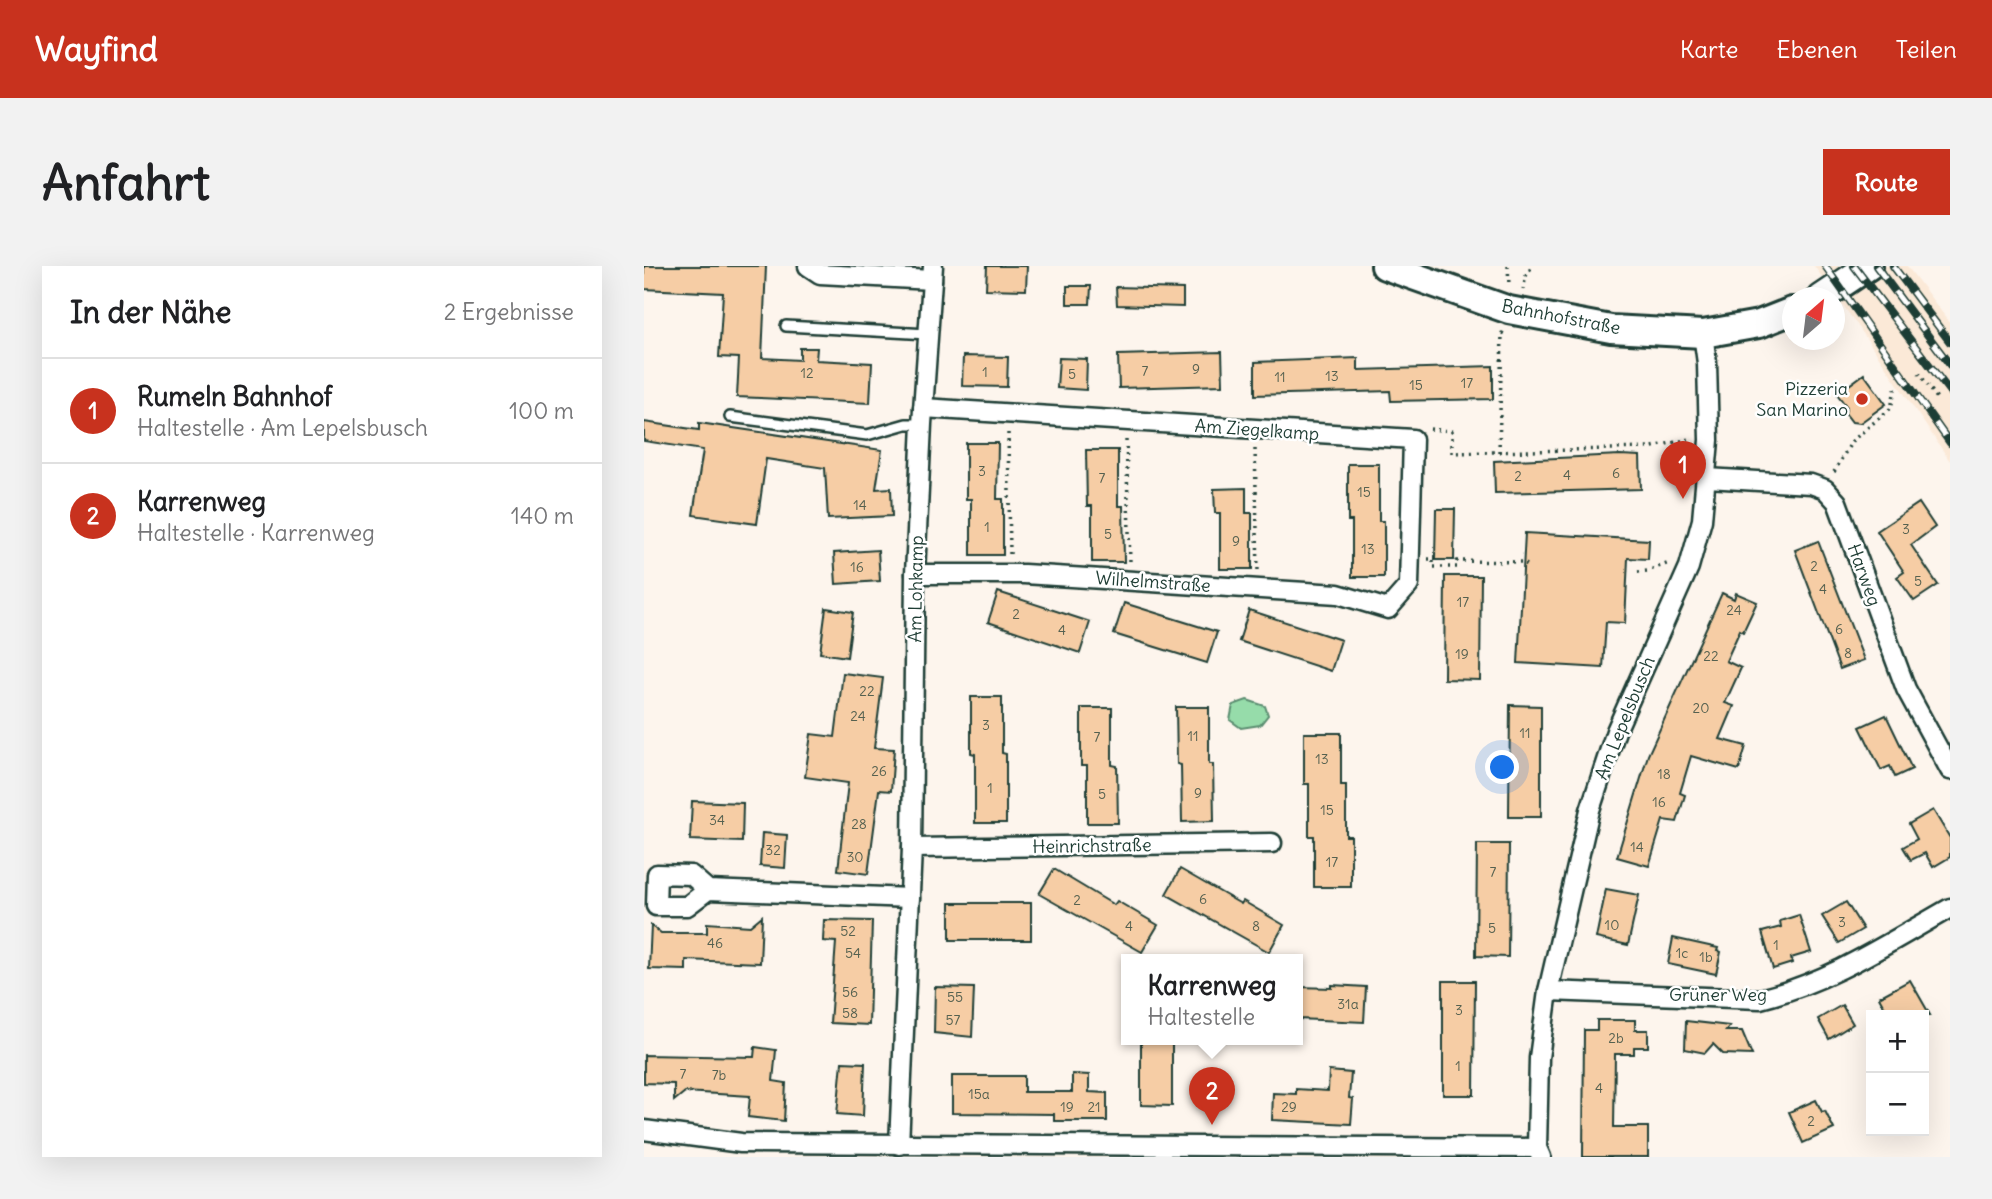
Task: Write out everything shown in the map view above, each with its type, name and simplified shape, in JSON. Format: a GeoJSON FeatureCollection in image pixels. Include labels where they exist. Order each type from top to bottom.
{"type":"FeatureCollection","features":[{"type":"Feature","properties":{"kind":"main road","name":"Bahnhofstraße"},"geometry":{"type":"LineString","coordinates":[[1385,266],[1521,312],[1611,329],[1703,334],[1759,324],[1782,315]]}},
{"type":"Feature","properties":{"kind":"main road"},"geometry":{"type":"LineString","coordinates":[[1838,287],[1869,266]]}},
{"type":"Feature","properties":{"kind":"street","name":"Am Lohkamp"},"geometry":{"type":"LineString","coordinates":[[808,266],[820,274],[933,273],[922,416],[915,574],[912,848],[899,1145]]}},
{"type":"Feature","properties":{"kind":"street","name":"Am Lepelsbusch"},"geometry":{"type":"LineString","coordinates":[[1539,1152],[1539,1058],[1548,991],[1590,810],[1611,744],[1689,568],[1702,520],[1709,440],[1707,363],[1703,334]]}},
{"type":"Feature","properties":{"kind":"street","name":"Am Ziegelkamp"},"geometry":{"type":"LineString","coordinates":[[922,416],[1008,414],[1413,439]]}},
{"type":"Feature","properties":{"kind":"street"},"geometry":{"type":"LineString","coordinates":[[1410,559],[1413,439]]}},
{"type":"Feature","properties":{"kind":"street"},"geometry":{"type":"LineString","coordinates":[[1707,478],[1811,484],[1825,489]]}},
{"type":"Feature","properties":{"kind":"street","name":"Harweg"},"geometry":{"type":"LineString","coordinates":[[1825,489],[1837,502],[1906,688],[1950,770]]}},
{"type":"Feature","properties":{"kind":"street","name":"Wilhelmstraße"},"geometry":{"type":"LineString","coordinates":[[915,574],[1010,574],[1338,594],[1388,609],[1409,585],[1410,559]]}},
{"type":"Feature","properties":{"kind":"street","name":"Heinrichstraße"},"geometry":{"type":"LineString","coordinates":[[912,848],[1272,843]]}},
{"type":"Feature","properties":{"kind":"street"},"geometry":{"type":"LineString","coordinates":[[708,890],[910,898]]}},
{"type":"Feature","properties":{"kind":"street","name":"Grüner Weg"},"geometry":{"type":"LineString","coordinates":[[1548,991],[1760,999],[1794,991],[1831,975],[1950,908]]}},
{"type":"Feature","properties":{"kind":"street"},"geometry":{"type":"LineString","coordinates":[[644,1130],[740,1150],[899,1145],[1059,1151],[1539,1152]]}},
{"type":"Feature","properties":{"kind":"lane"},"geometry":{"type":"LineString","coordinates":[[786,326],[928,334]]}},
{"type":"Feature","properties":{"kind":"lane"},"geometry":{"type":"LineString","coordinates":[[730,417],[867,435],[906,424],[922,416]]}},
{"type":"Feature","properties":{"kind":"path"},"geometry":{"type":"LineString","coordinates":[[1499,452],[1502,333],[1519,335],[1526,276],[1532,266]]}},
{"type":"Feature","properties":{"kind":"path"},"geometry":{"type":"LineString","coordinates":[[1919,373],[1939,401]]}},
{"type":"Feature","properties":{"kind":"path"},"geometry":{"type":"LineString","coordinates":[[1825,489],[1852,440],[1891,408],[1896,385]]}},
{"type":"Feature","properties":{"kind":"path"},"geometry":{"type":"LineString","coordinates":[[1008,414],[1010,574]]}},
{"type":"Feature","properties":{"kind":"path"},"geometry":{"type":"LineString","coordinates":[[1126,421],[1131,548],[1129,581]]}},
{"type":"Feature","properties":{"kind":"path"},"geometry":{"type":"LineString","coordinates":[[1413,439],[1414,428],[1452,431],[1452,453],[1648,448],[1685,439],[1709,440]]}},
{"type":"Feature","properties":{"kind":"path"},"geometry":{"type":"LineString","coordinates":[[1255,430],[1258,589]]}},
{"type":"Feature","properties":{"kind":"path"},"geometry":{"type":"LineString","coordinates":[[1410,559],[1433,559],[1433,567],[1457,567],[1457,561],[1522,562],[1527,565]]}},
{"type":"Feature","properties":{"kind":"path"},"geometry":{"type":"LineString","coordinates":[[1638,572],[1673,562],[1689,568]]}},
{"type":"Feature","properties":{"kind":"shaded area"},"geometry":{"type":"Polygon","coordinates":[[[1814,266],[1907,266],[1950,323],[1950,461],[1845,308],[1845,287],[1829,287],[1814,266]]]}},
{"type":"Feature","properties":{"kind":"green space"},"geometry":{"type":"Polygon","coordinates":[[[1247,700],[1265,706],[1268,715],[1260,725],[1241,728],[1230,720],[1233,705],[1247,700]]]}},
{"type":"Feature","properties":{"kind":"building"},"geometry":{"type":"Polygon","coordinates":[[[644,266],[766,266],[762,358],[800,360],[800,348],[817,348],[816,360],[872,363],[870,403],[737,397],[739,358],[719,357],[723,293],[644,289],[644,266]]]}},
{"type":"Feature","properties":{"kind":"building"},"geometry":{"type":"Polygon","coordinates":[[[987,266],[1027,266],[1026,290],[986,289],[987,266]]]}},
{"type":"Feature","properties":{"kind":"building"},"geometry":{"type":"Polygon","coordinates":[[[1067,286],[1091,286],[1090,304],[1067,304],[1067,286]]]}},
{"type":"Feature","properties":{"kind":"building"},"geometry":{"type":"Polygon","coordinates":[[[1116,287],[1183,289],[1183,307],[1117,305],[1116,287]]]}},
{"type":"Feature","properties":{"kind":"building"},"geometry":{"type":"Polygon","coordinates":[[[1222,352],[1223,385],[1119,388],[1118,355],[1222,352]]]}},
{"type":"Feature","properties":{"kind":"building"},"geometry":{"type":"Polygon","coordinates":[[[963,356],[1008,357],[1007,387],[962,386],[963,356]]]}},
{"type":"Feature","properties":{"kind":"building"},"geometry":{"type":"Polygon","coordinates":[[[1059,358],[1087,359],[1086,390],[1057,388],[1059,358]]]}},
{"type":"Feature","properties":{"kind":"building"},"geometry":{"type":"Polygon","coordinates":[[[1358,358],[1358,370],[1493,366],[1493,399],[1391,401],[1390,391],[1255,395],[1255,362],[1358,358]]]}},
{"type":"Feature","properties":{"kind":"building","name":"Pizzeria San Marino"},"geometry":{"type":"Polygon","coordinates":[[[1864,374],[1886,404],[1860,423],[1852,422],[1845,413],[1847,407],[1837,394],[1864,374]]]}},
{"type":"Feature","properties":{"kind":"building"},"geometry":{"type":"Polygon","coordinates":[[[644,422],[699,430],[699,423],[882,450],[876,489],[891,488],[892,516],[828,519],[825,468],[766,459],[757,524],[693,515],[703,450],[644,441],[644,422]]]}},
{"type":"Feature","properties":{"kind":"building"},"geometry":{"type":"Polygon","coordinates":[[[966,443],[998,443],[997,499],[1003,499],[1003,555],[971,555],[971,499],[966,499],[966,443]]]}},
{"type":"Feature","properties":{"kind":"building"},"geometry":{"type":"Polygon","coordinates":[[[1086,450],[1118,450],[1118,506],[1123,506],[1124,562],[1092,562],[1092,506],[1087,506],[1086,450]]]}},
{"type":"Feature","properties":{"kind":"building"},"geometry":{"type":"Polygon","coordinates":[[[1640,456],[1641,489],[1495,493],[1494,461],[1640,456]]]}},
{"type":"Feature","properties":{"kind":"building"},"geometry":{"type":"Polygon","coordinates":[[[1348,464],[1379,464],[1379,521],[1384,521],[1384,577],[1352,577],[1348,464]]]}},
{"type":"Feature","properties":{"kind":"building"},"geometry":{"type":"Polygon","coordinates":[[[1246,488],[1246,513],[1252,513],[1252,569],[1220,569],[1220,513],[1215,513],[1214,489],[1246,488]]]}},
{"type":"Feature","properties":{"kind":"building"},"geometry":{"type":"Polygon","coordinates":[[[1919,503],[1935,527],[1911,545],[1938,585],[1914,601],[1897,577],[1904,572],[1877,531],[1919,503]]]}},
{"type":"Feature","properties":{"kind":"building"},"geometry":{"type":"Polygon","coordinates":[[[1436,509],[1455,509],[1454,560],[1435,560],[1436,509]]]}},
{"type":"Feature","properties":{"kind":"building"},"geometry":{"type":"Polygon","coordinates":[[[1525,533],[1649,540],[1648,559],[1628,558],[1625,623],[1606,622],[1603,668],[1518,663],[1525,533]]]}},
{"type":"Feature","properties":{"kind":"building"},"geometry":{"type":"Polygon","coordinates":[[[1818,541],[1864,660],[1840,669],[1795,550],[1818,541]]]}},
{"type":"Feature","properties":{"kind":"building"},"geometry":{"type":"Polygon","coordinates":[[[878,550],[880,581],[836,584],[834,553],[878,550]]]}},
{"type":"Feature","properties":{"kind":"building"},"geometry":{"type":"Polygon","coordinates":[[[1445,576],[1481,576],[1480,680],[1444,679],[1445,576]]]}},
{"type":"Feature","properties":{"kind":"building"},"geometry":{"type":"Polygon","coordinates":[[[998,592],[1090,622],[1080,653],[988,622],[998,592]]]}},
{"type":"Feature","properties":{"kind":"building"},"geometry":{"type":"Polygon","coordinates":[[[1722,593],[1734,599],[1736,593],[1757,602],[1726,661],[1741,668],[1725,703],[1734,706],[1720,739],[1746,746],[1739,770],[1691,756],[1680,793],[1685,795],[1677,822],[1663,820],[1649,866],[1617,857],[1648,755],[1722,593]]]}},
{"type":"Feature","properties":{"kind":"building"},"geometry":{"type":"Polygon","coordinates":[[[1124,603],[1217,632],[1207,663],[1114,634],[1124,603]]]}},
{"type":"Feature","properties":{"kind":"building"},"geometry":{"type":"Polygon","coordinates":[[[826,608],[853,612],[847,657],[820,653],[826,608]]]}},
{"type":"Feature","properties":{"kind":"building"},"geometry":{"type":"Polygon","coordinates":[[[1249,610],[1341,640],[1331,671],[1239,641],[1249,610]]]}},
{"type":"Feature","properties":{"kind":"building"},"geometry":{"type":"Polygon","coordinates":[[[843,673],[883,678],[874,748],[894,749],[891,791],[879,790],[868,874],[838,870],[848,783],[805,777],[811,734],[835,737],[843,673]]]}},
{"type":"Feature","properties":{"kind":"building"},"geometry":{"type":"Polygon","coordinates":[[[971,697],[1002,697],[1002,753],[1006,754],[1006,823],[975,823],[975,754],[971,753],[971,697]]]}},
{"type":"Feature","properties":{"kind":"building"},"geometry":{"type":"Polygon","coordinates":[[[1510,705],[1541,706],[1541,817],[1509,817],[1510,705]]]}},
{"type":"Feature","properties":{"kind":"building"},"geometry":{"type":"Polygon","coordinates":[[[1176,707],[1209,707],[1209,764],[1213,764],[1214,821],[1182,822],[1176,707]]]}},
{"type":"Feature","properties":{"kind":"building"},"geometry":{"type":"Polygon","coordinates":[[[1081,708],[1112,708],[1112,765],[1117,766],[1118,823],[1087,823],[1087,766],[1081,766],[1081,708]]]}},
{"type":"Feature","properties":{"kind":"building"},"geometry":{"type":"Polygon","coordinates":[[[1886,715],[1912,769],[1895,777],[1890,766],[1881,770],[1860,727],[1886,715]]]}},
{"type":"Feature","properties":{"kind":"building"},"geometry":{"type":"Polygon","coordinates":[[[1304,733],[1341,733],[1341,785],[1346,785],[1346,836],[1351,836],[1351,887],[1314,887],[1314,836],[1309,836],[1309,784],[1304,784],[1304,733]]]}},
{"type":"Feature","properties":{"kind":"building"},"geometry":{"type":"Polygon","coordinates":[[[692,801],[743,803],[742,842],[690,840],[692,801]]]}},
{"type":"Feature","properties":{"kind":"building"},"geometry":{"type":"Polygon","coordinates":[[[1933,810],[1950,838],[1950,857],[1933,867],[1925,853],[1911,860],[1903,847],[1917,839],[1909,824],[1933,810]]]}},
{"type":"Feature","properties":{"kind":"building"},"geometry":{"type":"Polygon","coordinates":[[[762,833],[787,835],[785,868],[760,866],[762,833]]]}},
{"type":"Feature","properties":{"kind":"building"},"geometry":{"type":"Polygon","coordinates":[[[1477,844],[1509,844],[1508,957],[1476,956],[1477,844]]]}},
{"type":"Feature","properties":{"kind":"building"},"geometry":{"type":"Polygon","coordinates":[[[1054,869],[1114,905],[1117,901],[1158,925],[1142,952],[1039,894],[1054,869]]]}},
{"type":"Feature","properties":{"kind":"building"},"geometry":{"type":"Polygon","coordinates":[[[1180,869],[1284,925],[1269,952],[1166,894],[1180,869]]]}},
{"type":"Feature","properties":{"kind":"building"},"geometry":{"type":"Polygon","coordinates":[[[1606,889],[1639,895],[1628,945],[1596,938],[1606,889]]]}},
{"type":"Feature","properties":{"kind":"building"},"geometry":{"type":"Polygon","coordinates":[[[1846,902],[1863,929],[1839,943],[1822,916],[1846,902]]]}},
{"type":"Feature","properties":{"kind":"building"},"geometry":{"type":"Polygon","coordinates":[[[950,903],[1031,903],[1031,940],[950,940],[950,903]]]}},
{"type":"Feature","properties":{"kind":"building"},"geometry":{"type":"Polygon","coordinates":[[[1799,915],[1811,952],[1791,958],[1792,963],[1773,969],[1762,932],[1781,927],[1780,921],[1799,915]]]}},
{"type":"Feature","properties":{"kind":"building"},"geometry":{"type":"Polygon","coordinates":[[[762,916],[760,963],[686,960],[686,970],[649,969],[651,925],[661,933],[707,933],[707,923],[750,926],[762,916]]]}},
{"type":"Feature","properties":{"kind":"building"},"geometry":{"type":"Polygon","coordinates":[[[824,920],[872,921],[869,1025],[830,1023],[836,942],[823,941],[824,920]]]}},
{"type":"Feature","properties":{"kind":"building"},"geometry":{"type":"Polygon","coordinates":[[[1673,938],[1718,948],[1717,951],[1721,952],[1716,974],[1668,964],[1673,938]]]}},
{"type":"Feature","properties":{"kind":"building"},"geometry":{"type":"Polygon","coordinates":[[[1910,980],[1927,1010],[1886,1010],[1879,997],[1910,980]]]}},
{"type":"Feature","properties":{"kind":"building"},"geometry":{"type":"Polygon","coordinates":[[[1443,981],[1475,981],[1474,1095],[1443,1095],[1443,981]]]}},
{"type":"Feature","properties":{"kind":"building"},"geometry":{"type":"Polygon","coordinates":[[[1332,985],[1366,987],[1364,1022],[1303,1019],[1303,987],[1332,988],[1332,985]]]}},
{"type":"Feature","properties":{"kind":"building"},"geometry":{"type":"Polygon","coordinates":[[[935,987],[974,988],[972,1037],[934,1033],[935,987]]]}},
{"type":"Feature","properties":{"kind":"building"},"geometry":{"type":"Polygon","coordinates":[[[1842,1005],[1853,1024],[1829,1039],[1818,1019],[1842,1005]]]}},
{"type":"Feature","properties":{"kind":"building"},"geometry":{"type":"Polygon","coordinates":[[[1597,1020],[1635,1020],[1635,1030],[1648,1030],[1648,1047],[1634,1047],[1634,1054],[1615,1054],[1614,1127],[1648,1127],[1648,1157],[1583,1157],[1584,1030],[1597,1030],[1597,1020]]]}},
{"type":"Feature","properties":{"kind":"building"},"geometry":{"type":"Polygon","coordinates":[[[1686,1021],[1730,1026],[1726,1031],[1742,1031],[1752,1055],[1723,1054],[1713,1044],[1705,1053],[1685,1049],[1686,1021]]]}},
{"type":"Feature","properties":{"kind":"building"},"geometry":{"type":"Polygon","coordinates":[[[1141,1045],[1172,1045],[1172,1106],[1141,1105],[1141,1045]]]}},
{"type":"Feature","properties":{"kind":"building"},"geometry":{"type":"Polygon","coordinates":[[[755,1047],[776,1050],[773,1081],[786,1083],[784,1121],[748,1117],[750,1096],[685,1092],[674,1101],[674,1084],[644,1083],[644,1055],[754,1057],[755,1047]]]}},
{"type":"Feature","properties":{"kind":"building"},"geometry":{"type":"Polygon","coordinates":[[[842,1062],[865,1063],[863,1116],[837,1114],[842,1062]]]}},
{"type":"Feature","properties":{"kind":"building"},"geometry":{"type":"Polygon","coordinates":[[[1329,1071],[1351,1073],[1351,1124],[1272,1120],[1273,1093],[1296,1094],[1296,1089],[1328,1091],[1329,1071]]]}},
{"type":"Feature","properties":{"kind":"building"},"geometry":{"type":"Polygon","coordinates":[[[1072,1074],[1089,1075],[1089,1092],[1107,1093],[1107,1121],[1054,1121],[1054,1114],[952,1113],[952,1076],[1024,1076],[1024,1092],[1072,1092],[1072,1074]]]}},
{"type":"Feature","properties":{"kind":"building"},"geometry":{"type":"Polygon","coordinates":[[[1816,1100],[1834,1129],[1803,1143],[1789,1112],[1816,1100]]]}},
{"type":"Feature","properties":{"kind":"railway"},"geometry":{"type":"LineString","coordinates":[[1825,266],[1950,443]]}},
{"type":"Feature","properties":{"kind":"railway"},"geometry":{"type":"LineString","coordinates":[[1854,266],[1950,392]]}},
{"type":"Feature","properties":{"kind":"railway"},"geometry":{"type":"LineString","coordinates":[[1876,266],[1950,365]]}},
{"type":"Feature","properties":{"kind":"railway"},"geometry":{"type":"LineString","coordinates":[[1893,266],[1950,342]]}},
{"type":"Feature","properties":{"kind":"place","name":"Pizzeria San Marino"},"geometry":{"type":"Point","coordinates":[1862,399]}},
{"type":"Feature","properties":{"kind":"place","name":"Rumeln Bahnhof"},"geometry":{"type":"Point","coordinates":[1683,499]}},
{"type":"Feature","properties":{"kind":"place","name":"Karrenweg"},"geometry":{"type":"Point","coordinates":[1212,1125]}}]}
